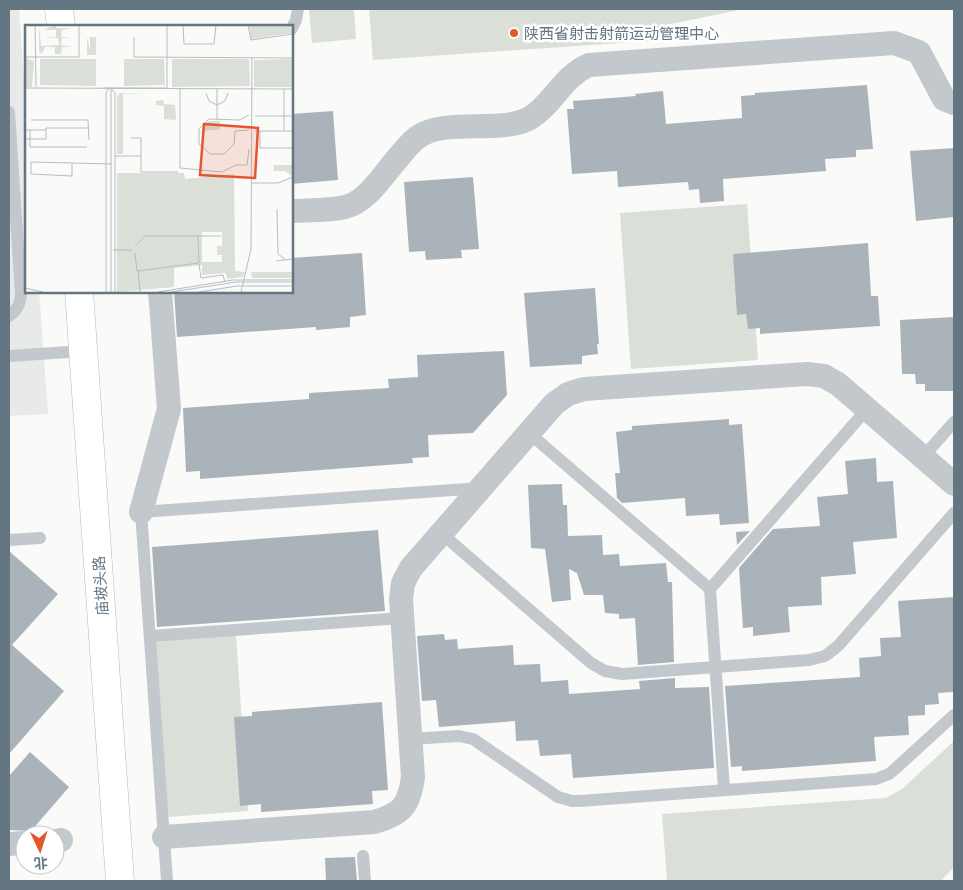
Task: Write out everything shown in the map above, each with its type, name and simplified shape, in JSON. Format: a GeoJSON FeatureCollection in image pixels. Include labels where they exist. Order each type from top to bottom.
{"type":"FeatureCollection","features":[{"type":"Feature","properties":{"kind":"street"},"geometry":{"type":"LineString","coordinates":[[59,9],[60,25]]}},
{"type":"Feature","properties":{"kind":"street"},"geometry":{"type":"LineString","coordinates":[[292,212],[345,207],[360,200],[410,143],[424,133],[440,129],[511,124],[528,120],[541,109],[574,72],[589,65],[894,43],[919,52],[944,99],[954,103]]}},
{"type":"Feature","properties":{"kind":"street","name":"庙坡头路"},"geometry":{"type":"LineString","coordinates":[[79,292],[120,881]]}},
{"type":"Feature","properties":{"kind":"street"},"geometry":{"type":"LineString","coordinates":[[141,512],[169,410],[160,292]]}},
{"type":"Feature","properties":{"kind":"street"},"geometry":{"type":"LineString","coordinates":[[164,837],[374,822],[390,818],[403,808],[411,794],[413,777],[402,618],[402,583],[411,568],[529,433],[561,398],[576,391],[816,374],[832,379],[954,484]]}},
{"type":"Feature","properties":{"kind":"lane"},"geometry":{"type":"LineString","coordinates":[[292,28],[298,9]]}},
{"type":"Feature","properties":{"kind":"lane"},"geometry":{"type":"LineString","coordinates":[[9,112],[22,294],[16,311],[9,316]]}},
{"type":"Feature","properties":{"kind":"lane"},"geometry":{"type":"LineString","coordinates":[[9,356],[83,351]]}},
{"type":"Feature","properties":{"kind":"lane"},"geometry":{"type":"LineString","coordinates":[[710,589],[868,409]]}},
{"type":"Feature","properties":{"kind":"lane"},"geometry":{"type":"LineString","coordinates":[[923,457],[954,422]]}},
{"type":"Feature","properties":{"kind":"lane"},"geometry":{"type":"LineString","coordinates":[[529,433],[710,589],[724,790]]}},
{"type":"Feature","properties":{"kind":"lane"},"geometry":{"type":"LineString","coordinates":[[167,881],[141,512],[481,488]]}},
{"type":"Feature","properties":{"kind":"lane"},"geometry":{"type":"LineString","coordinates":[[441,533],[598,668],[622,674],[809,660],[817,659],[832,652],[954,513]]}},
{"type":"Feature","properties":{"kind":"lane"},"geometry":{"type":"LineString","coordinates":[[9,540],[40,538]]}},
{"type":"Feature","properties":{"kind":"lane"},"geometry":{"type":"LineString","coordinates":[[150,636],[402,618]]}},
{"type":"Feature","properties":{"kind":"lane"},"geometry":{"type":"LineString","coordinates":[[410,738],[459,736],[473,739],[558,797],[572,800],[876,779],[889,774],[954,715]]}},
{"type":"Feature","properties":{"kind":"lane"},"geometry":{"type":"LineString","coordinates":[[363,856],[365,881]]}},
{"type":"Feature","properties":{"kind":"shaded area"},"geometry":{"type":"Polygon","coordinates":[[[9,9],[19,9],[25,94],[25,292],[39,292],[48,414],[9,416],[9,9]]]}},
{"type":"Feature","properties":{"kind":"shaded area"},"geometry":{"type":"Polygon","coordinates":[[[309,9],[354,9],[356,39],[312,43],[309,9]]]}},
{"type":"Feature","properties":{"kind":"shaded area","name":"陕西省射击射箭运动管理中心"},"geometry":{"type":"Polygon","coordinates":[[[369,9],[744,9],[666,25],[649,41],[373,60],[369,9]]]}},
{"type":"Feature","properties":{"kind":"shaded area"},"geometry":{"type":"Polygon","coordinates":[[[747,204],[758,360],[631,369],[620,213],[747,204]]]}},
{"type":"Feature","properties":{"kind":"shaded area"},"geometry":{"type":"Polygon","coordinates":[[[236,635],[248,811],[168,817],[155,641],[236,635]]]}},
{"type":"Feature","properties":{"kind":"shaded area"},"geometry":{"type":"Polygon","coordinates":[[[954,741],[954,867],[941,881],[667,881],[662,814],[886,798],[902,789],[954,741]]]}},
{"type":"Feature","properties":{"kind":"building"},"geometry":{"type":"Polygon","coordinates":[[[867,85],[873,149],[856,150],[856,157],[825,159],[826,171],[723,179],[724,201],[700,203],[699,189],[689,190],[688,182],[618,187],[617,171],[572,174],[567,109],[574,109],[573,101],[636,96],[635,94],[663,91],[666,124],[742,118],[741,96],[755,95],[755,93],[867,85]]]}},
{"type":"Feature","properties":{"kind":"building"},"geometry":{"type":"Polygon","coordinates":[[[333,111],[338,180],[292,184],[292,114],[333,111]]]}},
{"type":"Feature","properties":{"kind":"building"},"geometry":{"type":"Polygon","coordinates":[[[954,148],[954,217],[916,221],[910,151],[954,148]]]}},
{"type":"Feature","properties":{"kind":"building"},"geometry":{"type":"Polygon","coordinates":[[[473,177],[479,249],[461,250],[462,258],[426,260],[425,251],[409,252],[404,182],[473,177]]]}},
{"type":"Feature","properties":{"kind":"building"},"geometry":{"type":"Polygon","coordinates":[[[868,243],[871,296],[878,296],[880,326],[760,334],[760,328],[748,329],[746,314],[737,315],[733,254],[868,243]]]}},
{"type":"Feature","properties":{"kind":"building"},"geometry":{"type":"Polygon","coordinates":[[[362,253],[366,315],[350,317],[350,327],[316,330],[316,327],[177,337],[174,292],[292,292],[292,258],[362,253]]]}},
{"type":"Feature","properties":{"kind":"building"},"geometry":{"type":"Polygon","coordinates":[[[595,288],[598,354],[582,356],[582,364],[530,367],[524,293],[595,288]]]}},
{"type":"Feature","properties":{"kind":"building"},"geometry":{"type":"Polygon","coordinates":[[[954,317],[954,391],[925,391],[925,384],[916,384],[915,374],[902,374],[900,320],[954,317]]]}},
{"type":"Feature","properties":{"kind":"building"},"geometry":{"type":"Polygon","coordinates":[[[504,351],[507,395],[473,433],[428,435],[429,457],[412,458],[413,463],[200,479],[200,471],[186,472],[183,408],[309,399],[309,393],[389,388],[388,379],[418,377],[417,355],[504,351]]]}},
{"type":"Feature","properties":{"kind":"building"},"geometry":{"type":"Polygon","coordinates":[[[729,419],[729,425],[742,424],[749,523],[720,525],[719,514],[686,516],[685,498],[622,503],[617,498],[615,473],[620,473],[616,432],[632,430],[632,426],[729,419]]]}},
{"type":"Feature","properties":{"kind":"building"},"geometry":{"type":"Polygon","coordinates":[[[876,458],[877,482],[893,481],[897,538],[853,542],[856,574],[821,577],[822,605],[788,607],[790,632],[753,636],[753,627],[743,628],[739,568],[773,529],[820,526],[817,497],[848,494],[845,461],[876,458]]]}},
{"type":"Feature","properties":{"kind":"building"},"geometry":{"type":"Polygon","coordinates":[[[562,484],[563,505],[567,505],[568,536],[602,535],[603,555],[619,554],[620,566],[666,563],[668,582],[672,582],[674,662],[638,665],[635,618],[619,619],[619,614],[605,613],[603,595],[584,595],[577,573],[569,569],[571,600],[552,602],[545,549],[531,548],[528,485],[562,484]]]}},
{"type":"Feature","properties":{"kind":"building"},"geometry":{"type":"Polygon","coordinates":[[[378,530],[385,611],[157,627],[152,547],[378,530]]]}},
{"type":"Feature","properties":{"kind":"building"},"geometry":{"type":"Polygon","coordinates":[[[750,531],[737,545],[736,532],[750,531]]]}},
{"type":"Feature","properties":{"kind":"building"},"geometry":{"type":"Polygon","coordinates":[[[9,551],[58,594],[12,645],[64,691],[9,754],[9,551]]]}},
{"type":"Feature","properties":{"kind":"building"},"geometry":{"type":"Polygon","coordinates":[[[954,597],[954,692],[938,693],[939,704],[925,705],[925,715],[908,716],[909,735],[874,737],[876,761],[742,771],[742,766],[731,767],[725,686],[860,677],[859,658],[881,656],[880,638],[901,637],[898,601],[954,597]]]}},
{"type":"Feature","properties":{"kind":"building"},"geometry":{"type":"Polygon","coordinates":[[[444,634],[445,640],[457,639],[458,649],[513,645],[514,665],[540,664],[541,682],[568,680],[569,694],[640,689],[639,681],[675,678],[675,688],[709,687],[714,768],[573,778],[571,754],[540,756],[538,740],[516,741],[515,721],[439,727],[436,700],[422,701],[417,636],[444,634]]]}},
{"type":"Feature","properties":{"kind":"building"},"geometry":{"type":"Polygon","coordinates":[[[382,702],[388,790],[372,791],[373,804],[261,812],[261,804],[240,806],[234,717],[252,716],[252,712],[382,702]]]}},
{"type":"Feature","properties":{"kind":"building"},"geometry":{"type":"Polygon","coordinates":[[[30,752],[69,787],[36,825],[15,825],[15,830],[9,830],[9,776],[30,752]]]}},
{"type":"Feature","properties":{"kind":"building"},"geometry":{"type":"Polygon","coordinates":[[[355,857],[357,881],[326,881],[325,858],[355,857]]]}},
{"type":"Feature","properties":{"kind":"place","name":"陕西省射击射箭运动管理中心"},"geometry":{"type":"Point","coordinates":[514,33]}}]}
